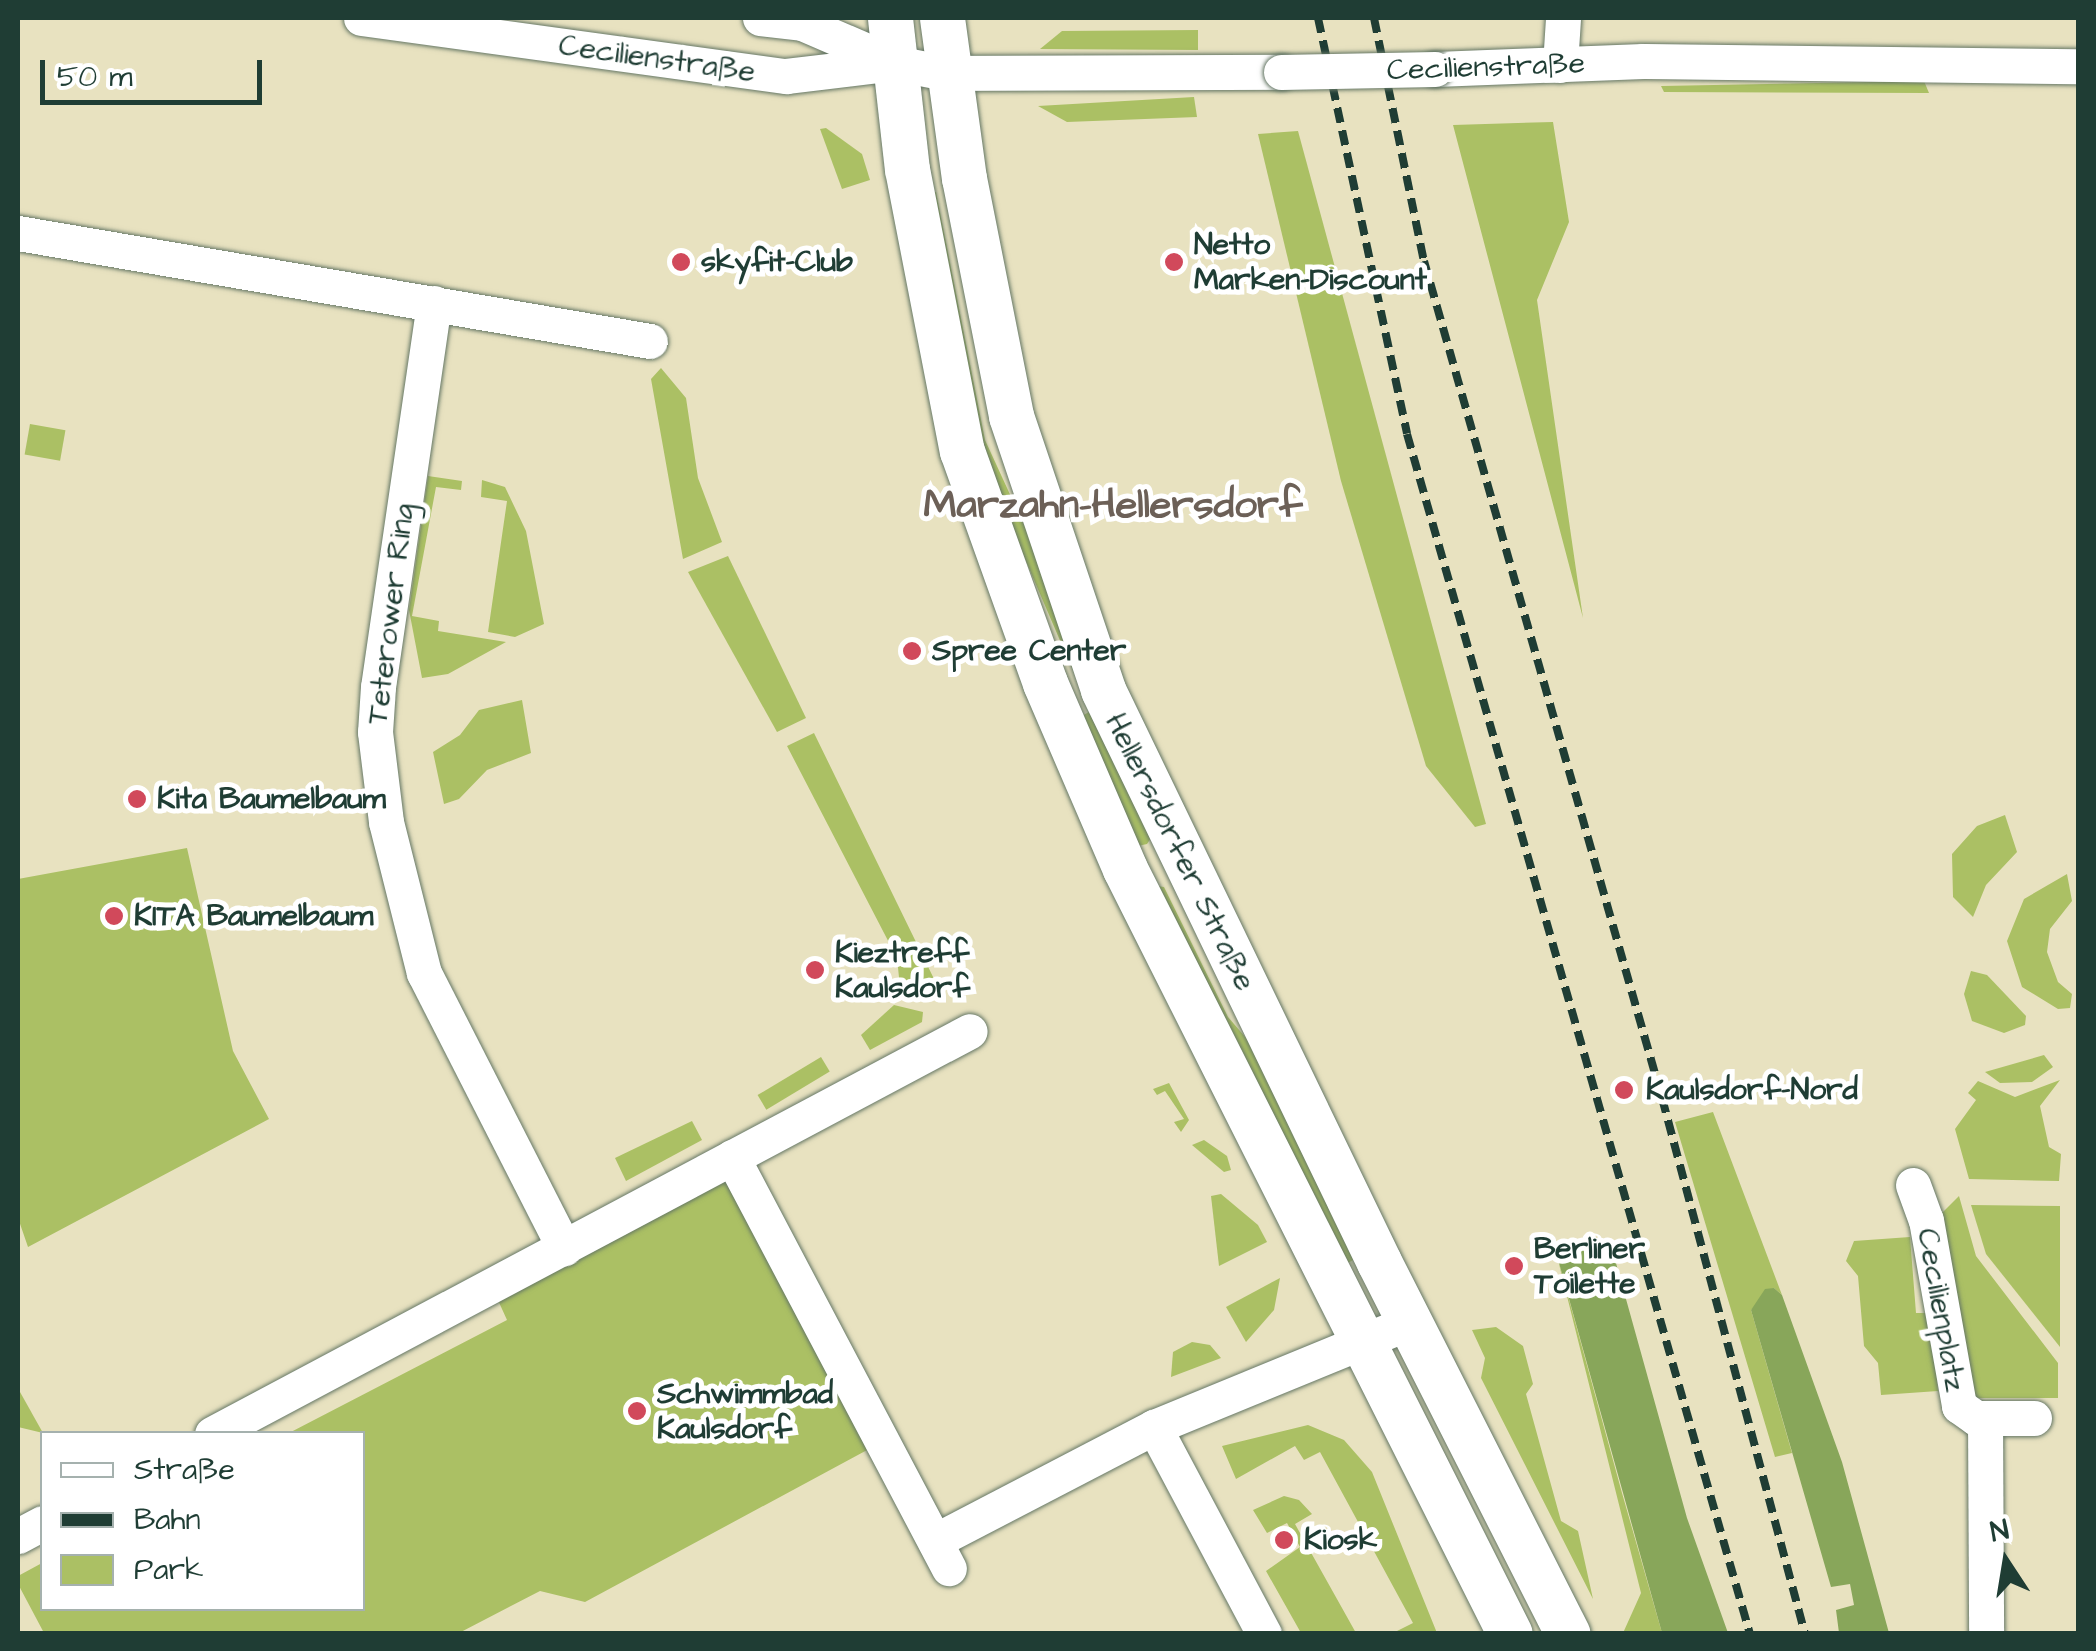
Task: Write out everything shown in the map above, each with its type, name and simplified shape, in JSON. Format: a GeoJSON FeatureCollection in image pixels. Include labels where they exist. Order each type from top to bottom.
{"type":"FeatureCollection","features":[{"type":"Feature","properties":{"kind":"main road","name":"Hellersdorfer Straße"},"geometry":{"type":"LineString","coordinates":[[890,18],[936,335],[962,451],[989,530],[1125,870],[1360,1344],[1510,1634]]}},
{"type":"Feature","properties":{"kind":"main road","name":"Hellersdorfer Straße"},"geometry":{"type":"LineString","coordinates":[[942,18],[946,72],[1011,416],[1103,690],[1410,1322],[1568,1634]]}},
{"type":"Feature","properties":{"kind":"main road"},"geometry":{"type":"LineString","coordinates":[[989,530],[1027,582],[1066,684],[1084,697],[1103,690]]}},
{"type":"Feature","properties":{"kind":"street","name":"Cecilienstraße"},"geometry":{"type":"LineString","coordinates":[[360,18],[796,77],[895,63]]}},
{"type":"Feature","properties":{"kind":"street","name":"Cecilienstraße"},"geometry":{"type":"LineString","coordinates":[[760,18],[802,23],[895,63],[946,72],[1281,72],[1560,65],[2078,66]]}},
{"type":"Feature","properties":{"kind":"street"},"geometry":{"type":"LineString","coordinates":[[1560,65],[1563,18]]}},
{"type":"Feature","properties":{"kind":"street"},"geometry":{"type":"LineString","coordinates":[[18,233],[650,341]]}},
{"type":"Feature","properties":{"kind":"street","name":"Teterower Ring"},"geometry":{"type":"LineString","coordinates":[[434,303],[378,687],[375,732],[386,822],[402,905],[430,988],[564,1248]]}},
{"type":"Feature","properties":{"kind":"street"},"geometry":{"type":"LineString","coordinates":[[218,1431],[970,1031]]}},
{"type":"Feature","properties":{"kind":"street"},"geometry":{"type":"LineString","coordinates":[[732,1157],[942,1554],[1154,1427],[1410,1322]]}},
{"type":"Feature","properties":{"kind":"street","name":"Cecilienplatz"},"geometry":{"type":"LineString","coordinates":[[1913,1185],[1926,1220],[1959,1406],[1984,1418]]}},
{"type":"Feature","properties":{"kind":"street"},"geometry":{"type":"LineString","coordinates":[[1986,1634],[1984,1418],[2034,1418]]}},
{"type":"Feature","properties":{"kind":"street"},"geometry":{"type":"LineString","coordinates":[[1154,1427],[1264,1634]]}},
{"type":"Feature","properties":{"kind":"street"},"geometry":{"type":"LineString","coordinates":[[18,1536],[40,1524]]}},
{"type":"Feature","properties":{"kind":"green space"},"geometry":{"type":"Polygon","coordinates":[[[1198,30],[1198,50],[1040,49],[1062,31],[1198,30]]]}},
{"type":"Feature","properties":{"kind":"green space"},"geometry":{"type":"Polygon","coordinates":[[[1924,81],[1929,93],[1664,92],[1661,86],[1924,81]]]}},
{"type":"Feature","properties":{"kind":"green space"},"geometry":{"type":"Polygon","coordinates":[[[1194,97],[1197,117],[1067,122],[1038,106],[1194,97]]]}},
{"type":"Feature","properties":{"kind":"green space"},"geometry":{"type":"Polygon","coordinates":[[[1553,122],[1569,222],[1537,300],[1583,618],[1453,125],[1553,122]]]}},
{"type":"Feature","properties":{"kind":"green space"},"geometry":{"type":"Polygon","coordinates":[[[826,128],[862,154],[870,180],[842,189],[820,129],[826,128]]]}},
{"type":"Feature","properties":{"kind":"green space"},"geometry":{"type":"Polygon","coordinates":[[[1298,131],[1486,824],[1475,827],[1426,766],[1341,481],[1258,134],[1298,131]]]}},
{"type":"Feature","properties":{"kind":"green space"},"geometry":{"type":"Polygon","coordinates":[[[936,192],[985,440],[1030,538],[1074,673],[985,466],[925,193],[936,192]]]}},
{"type":"Feature","properties":{"kind":"green space"},"geometry":{"type":"Polygon","coordinates":[[[661,368],[686,398],[698,478],[722,542],[683,559],[651,379],[661,368]]]}},
{"type":"Feature","properties":{"kind":"green space"},"geometry":{"type":"Polygon","coordinates":[[[30,424],[65,430],[60,461],[25,455],[30,424]]]}},
{"type":"Feature","properties":{"kind":"green space"},"geometry":{"type":"Polygon","coordinates":[[[428,476],[462,481],[461,490],[436,487],[412,616],[439,621],[438,631],[506,642],[448,674],[422,678],[409,610],[428,476]]]}},
{"type":"Feature","properties":{"kind":"green space"},"geometry":{"type":"Polygon","coordinates":[[[482,480],[505,487],[526,531],[544,624],[515,637],[488,632],[507,501],[481,497],[482,480]]]}},
{"type":"Feature","properties":{"kind":"green space"},"geometry":{"type":"Polygon","coordinates":[[[728,556],[806,718],[777,732],[688,572],[728,556]]]}},
{"type":"Feature","properties":{"kind":"green space"},"geometry":{"type":"Polygon","coordinates":[[[522,700],[531,753],[487,770],[459,799],[444,804],[433,752],[460,735],[479,710],[522,700]]]}},
{"type":"Feature","properties":{"kind":"green space"},"geometry":{"type":"Polygon","coordinates":[[[1089,712],[1151,838],[1147,844],[1138,846],[1080,717],[1089,712]]]}},
{"type":"Feature","properties":{"kind":"green space"},"geometry":{"type":"Polygon","coordinates":[[[814,733],[936,983],[929,997],[900,987],[897,958],[787,746],[814,733]]]}},
{"type":"Feature","properties":{"kind":"green space"},"geometry":{"type":"Polygon","coordinates":[[[2005,815],[2017,852],[1986,885],[1973,917],[1953,897],[1952,854],[1977,826],[2005,815]]]}},
{"type":"Feature","properties":{"kind":"green space","name":"KITA Baumelbaum"},"geometry":{"type":"Polygon","coordinates":[[[187,848],[233,1051],[269,1119],[28,1247],[18,1218],[18,879],[187,848]]]}},
{"type":"Feature","properties":{"kind":"green space"},"geometry":{"type":"Polygon","coordinates":[[[2067,874],[2072,901],[2050,929],[2047,952],[2058,982],[2072,994],[2070,1008],[2058,1009],[2022,987],[2007,941],[2024,899],[2067,874]]]}},
{"type":"Feature","properties":{"kind":"green space"},"geometry":{"type":"Polygon","coordinates":[[[1157,886],[1164,887],[1228,1017],[1258,1052],[1361,1256],[1340,1267],[1157,886]]]}},
{"type":"Feature","properties":{"kind":"green space"},"geometry":{"type":"Polygon","coordinates":[[[1971,971],[1987,975],[2026,1016],[2025,1025],[2004,1033],[1972,1021],[1964,994],[1971,971]]]}},
{"type":"Feature","properties":{"kind":"green space"},"geometry":{"type":"Polygon","coordinates":[[[894,1005],[923,1012],[922,1022],[870,1050],[861,1035],[894,1005]]]}},
{"type":"Feature","properties":{"kind":"green space"},"geometry":{"type":"Polygon","coordinates":[[[2044,1055],[2053,1067],[2032,1082],[2000,1083],[1985,1072],[2044,1055]]]}},
{"type":"Feature","properties":{"kind":"green space"},"geometry":{"type":"Polygon","coordinates":[[[821,1057],[830,1072],[766,1110],[758,1095],[821,1057]]]}},
{"type":"Feature","properties":{"kind":"green space"},"geometry":{"type":"Polygon","coordinates":[[[2060,1080],[2040,1106],[2049,1147],[2061,1154],[2059,1181],[1969,1179],[1955,1129],[1976,1100],[1968,1093],[1978,1081],[2015,1097],[2060,1080]]]}},
{"type":"Feature","properties":{"kind":"green space"},"geometry":{"type":"Polygon","coordinates":[[[1169,1083],[1189,1120],[1181,1132],[1174,1122],[1184,1119],[1165,1091],[1157,1095],[1153,1089],[1169,1083]]]}},
{"type":"Feature","properties":{"kind":"green space"},"geometry":{"type":"Polygon","coordinates":[[[1713,1112],[1782,1295],[1774,1288],[1751,1310],[1792,1453],[1775,1457],[1675,1122],[1713,1112]]]}},
{"type":"Feature","properties":{"kind":"green space"},"geometry":{"type":"Polygon","coordinates":[[[692,1121],[702,1140],[626,1181],[615,1158],[692,1121]]]}},
{"type":"Feature","properties":{"kind":"green space"},"geometry":{"type":"Polygon","coordinates":[[[1204,1140],[1227,1156],[1231,1170],[1224,1172],[1192,1145],[1204,1140]]]}},
{"type":"Feature","properties":{"kind":"green space","name":"Schwimmbad Kaulsdorf"},"geometry":{"type":"Polygon","coordinates":[[[727,1177],[869,1449],[585,1602],[540,1591],[459,1633],[44,1633],[18,1584],[18,1576],[40,1564],[40,1611],[365,1611],[365,1431],[293,1431],[507,1320],[497,1298],[727,1177]]]}},
{"type":"Feature","properties":{"kind":"green space"},"geometry":{"type":"Polygon","coordinates":[[[1221,1194],[1258,1225],[1267,1242],[1219,1266],[1211,1196],[1221,1194]]]}},
{"type":"Feature","properties":{"kind":"green space"},"geometry":{"type":"Polygon","coordinates":[[[1959,1196],[1976,1256],[2058,1363],[2058,1398],[1967,1398],[1935,1220],[1959,1196]]]}},
{"type":"Feature","properties":{"kind":"green space"},"geometry":{"type":"Polygon","coordinates":[[[1971,1205],[2060,1206],[2060,1347],[1986,1254],[1971,1205]]]}},
{"type":"Feature","properties":{"kind":"green space"},"geometry":{"type":"Polygon","coordinates":[[[1910,1237],[1916,1313],[1931,1313],[1938,1391],[1881,1395],[1878,1363],[1864,1346],[1858,1276],[1846,1261],[1854,1241],[1910,1237]]]}},
{"type":"Feature","properties":{"kind":"green space"},"geometry":{"type":"Polygon","coordinates":[[[1609,1238],[1687,1518],[1728,1633],[1662,1633],[1556,1252],[1609,1238]]]}},
{"type":"Feature","properties":{"kind":"green space"},"geometry":{"type":"Polygon","coordinates":[[[1556,1252],[1662,1633],[1623,1633],[1641,1593],[1556,1252]]]}},
{"type":"Feature","properties":{"kind":"green space"},"geometry":{"type":"Polygon","coordinates":[[[1280,1278],[1274,1310],[1246,1342],[1226,1307],[1280,1278]]]}},
{"type":"Feature","properties":{"kind":"green space"},"geometry":{"type":"Polygon","coordinates":[[[1774,1288],[1782,1295],[1842,1462],[1889,1633],[1839,1633],[1836,1610],[1854,1605],[1850,1584],[1831,1587],[1751,1310],[1765,1289],[1774,1288]]]}},
{"type":"Feature","properties":{"kind":"green space"},"geometry":{"type":"Polygon","coordinates":[[[1496,1327],[1523,1346],[1533,1384],[1526,1394],[1561,1521],[1578,1531],[1593,1599],[1481,1378],[1485,1358],[1472,1330],[1496,1327]]]}},
{"type":"Feature","properties":{"kind":"green space"},"geometry":{"type":"Polygon","coordinates":[[[1192,1342],[1210,1345],[1221,1358],[1171,1377],[1173,1352],[1192,1342]]]}},
{"type":"Feature","properties":{"kind":"green space"},"geometry":{"type":"Polygon","coordinates":[[[20,1392],[42,1431],[18,1427],[20,1392]]]}},
{"type":"Feature","properties":{"kind":"green space"},"geometry":{"type":"Polygon","coordinates":[[[1308,1425],[1344,1440],[1372,1472],[1437,1633],[1393,1633],[1413,1623],[1320,1452],[1304,1460],[1295,1446],[1236,1479],[1222,1446],[1308,1425]]]}},
{"type":"Feature","properties":{"kind":"green space"},"geometry":{"type":"Polygon","coordinates":[[[1284,1496],[1299,1500],[1312,1514],[1295,1524],[1356,1633],[1301,1633],[1266,1571],[1300,1547],[1287,1523],[1267,1533],[1253,1510],[1284,1496]]]}},
{"type":"Feature","properties":{"kind":"railway"},"geometry":{"type":"LineString","coordinates":[[1318,18],[1407,434],[1750,1634]]}},
{"type":"Feature","properties":{"kind":"railway"},"geometry":{"type":"LineString","coordinates":[[1374,18],[1424,261],[1662,1098],[1805,1634]]}},
{"type":"Feature","properties":{"kind":"place","name":"skyfit-Club"},"geometry":{"type":"Point","coordinates":[681,262]}},
{"type":"Feature","properties":{"kind":"place","name":"Netto Marken-Discount"},"geometry":{"type":"Point","coordinates":[1174,262]}},
{"type":"Feature","properties":{"kind":"place","name":"Spree Center"},"geometry":{"type":"Point","coordinates":[912,651]}},
{"type":"Feature","properties":{"kind":"place","name":"Kita Baumelbaum"},"geometry":{"type":"Point","coordinates":[137,799]}},
{"type":"Feature","properties":{"kind":"place","name":"KITA Baumelbaum"},"geometry":{"type":"Point","coordinates":[114,916]}},
{"type":"Feature","properties":{"kind":"place","name":"Kieztreff Kaulsdorf"},"geometry":{"type":"Point","coordinates":[815,970]}},
{"type":"Feature","properties":{"kind":"place","name":"Kaulsdorf-Nord"},"geometry":{"type":"Point","coordinates":[1624,1090]}},
{"type":"Feature","properties":{"kind":"place","name":"Berliner Toilette"},"geometry":{"type":"Point","coordinates":[1514,1266]}},
{"type":"Feature","properties":{"kind":"place","name":"Schwimmbad Kaulsdorf"},"geometry":{"type":"Point","coordinates":[637,1411]}},
{"type":"Feature","properties":{"kind":"place","name":"Kiosk"},"geometry":{"type":"Point","coordinates":[1284,1540]}},
{"type":"Feature","properties":{"kind":"district","name":"Marzahn-Hellersdorf"},"geometry":{"type":"Point","coordinates":[1113,506]}}]}
